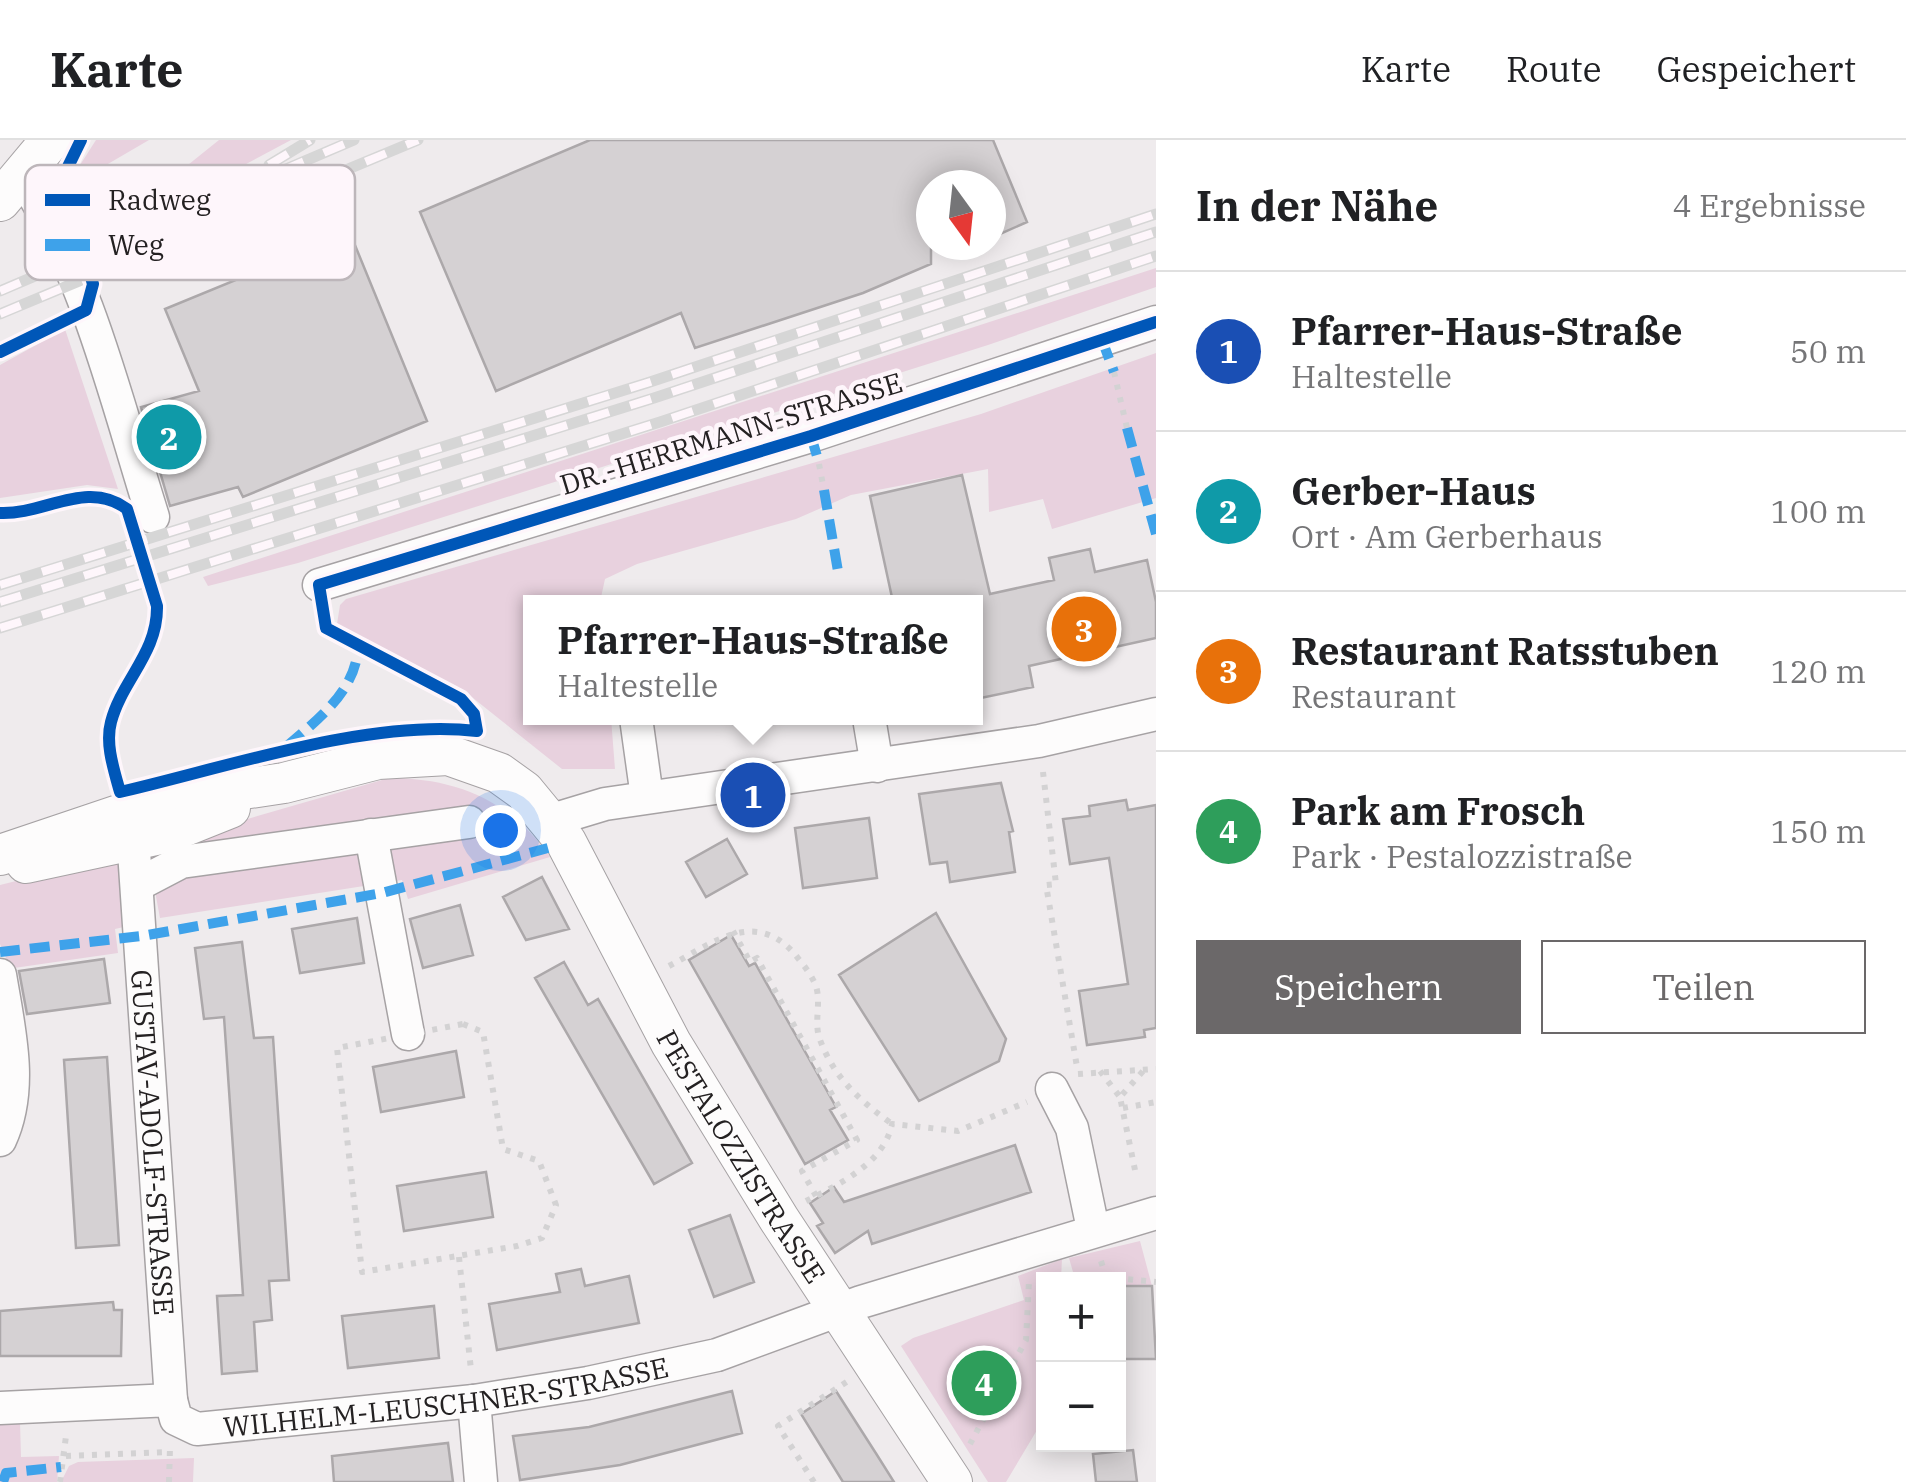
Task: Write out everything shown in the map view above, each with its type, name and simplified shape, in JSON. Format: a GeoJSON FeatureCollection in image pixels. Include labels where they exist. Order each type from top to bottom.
{"type":"FeatureCollection","features":[{"type":"Feature","properties":{"kind":"main road"},"geometry":{"type":"LineString","coordinates":[[31,165],[51,140]]}},
{"type":"Feature","properties":{"kind":"main road"},"geometry":{"type":"LineString","coordinates":[[0,855],[124,813],[189,797],[284,783],[378,759],[448,756],[499,773],[552,820]]}},
{"type":"Feature","properties":{"kind":"main road"},"geometry":{"type":"LineString","coordinates":[[0,864],[69,857],[170,832],[284,783]]}},
{"type":"Feature","properties":{"kind":"main road","name":"PESTALOZZISTRASSE"},"geometry":{"type":"LineString","coordinates":[[552,820],[672,1043],[840,1310],[957,1470]]}},
{"type":"Feature","properties":{"kind":"street"},"geometry":{"type":"LineString","coordinates":[[75,280],[153,517]]}},
{"type":"Feature","properties":{"kind":"street","name":"DR.-HERRMANN-STRASSE"},"geometry":{"type":"LineString","coordinates":[[319,586],[792,442],[1156,322]]}},
{"type":"Feature","properties":{"kind":"street"},"geometry":{"type":"LineString","coordinates":[[552,820],[647,798],[1039,741],[1156,714]]}},
{"type":"Feature","properties":{"kind":"street"},"geometry":{"type":"LineString","coordinates":[[637,725],[647,798]]}},
{"type":"Feature","properties":{"kind":"street"},"geometry":{"type":"LineString","coordinates":[[870,725],[878,766]]}},
{"type":"Feature","properties":{"kind":"street"},"geometry":{"type":"LineString","coordinates":[[139,884],[181,862],[470,822]]}},
{"type":"Feature","properties":{"kind":"street"},"geometry":{"type":"LineString","coordinates":[[371,836],[408,1034]]}},
{"type":"Feature","properties":{"kind":"street","name":"GUSTAV-ADOLF-STRASSE"},"geometry":{"type":"LineString","coordinates":[[134,851],[171,1400]]}},
{"type":"Feature","properties":{"kind":"street"},"geometry":{"type":"LineString","coordinates":[[0,975],[14,1083],[10,1116],[0,1140]]}},
{"type":"Feature","properties":{"kind":"street"},"geometry":{"type":"LineString","coordinates":[[1065,1081],[1097,1240]]}},
{"type":"Feature","properties":{"kind":"street","name":"WILHELM-LEUSCHNER-STRASSE"},"geometry":{"type":"LineString","coordinates":[[171,1400],[176,1420],[197,1428],[474,1401],[588,1384],[717,1354],[1024,1250],[1097,1240],[1156,1213]]}},
{"type":"Feature","properties":{"kind":"street"},"geometry":{"type":"LineString","coordinates":[[0,1408],[171,1400]]}},
{"type":"Feature","properties":{"kind":"street"},"geometry":{"type":"LineString","coordinates":[[474,1401],[481,1482]]}},
{"type":"Feature","properties":{"kind":"path"},"geometry":{"type":"LineString","coordinates":[[1114,372],[1127,428]]}},
{"type":"Feature","properties":{"kind":"path"},"geometry":{"type":"LineString","coordinates":[[818,463],[824,490]]}},
{"type":"Feature","properties":{"kind":"path"},"geometry":{"type":"LineString","coordinates":[[319,586],[326,628],[461,699],[474,714],[477,731]]}},
{"type":"Feature","properties":{"kind":"path"},"geometry":{"type":"LineString","coordinates":[[1039,741],[1056,884],[1046,885],[1065,1081]]}},
{"type":"Feature","properties":{"kind":"path"},"geometry":{"type":"LineString","coordinates":[[733,932],[750,962],[758,958],[857,1140],[802,1171],[816,1196]]}},
{"type":"Feature","properties":{"kind":"path"},"geometry":{"type":"LineString","coordinates":[[659,972],[733,932],[762,932],[786,946],[818,988],[819,1036],[834,1068],[854,1096],[892,1124],[958,1131],[1065,1081],[1100,1071],[1156,1069]]}},
{"type":"Feature","properties":{"kind":"path"},"geometry":{"type":"LineString","coordinates":[[464,1024],[483,1032],[503,1148],[538,1162],[556,1205],[542,1238],[458,1257],[362,1272],[337,1048],[408,1034],[464,1024]]}},
{"type":"Feature","properties":{"kind":"path"},"geometry":{"type":"LineString","coordinates":[[1120,1096],[1144,1070]]}},
{"type":"Feature","properties":{"kind":"path"},"geometry":{"type":"LineString","coordinates":[[1100,1071],[1120,1096],[1135,1170]]}},
{"type":"Feature","properties":{"kind":"path"},"geometry":{"type":"LineString","coordinates":[[1123,1108],[1156,1102]]}},
{"type":"Feature","properties":{"kind":"path"},"geometry":{"type":"LineString","coordinates":[[798,1206],[873,1160],[888,1145],[892,1124]]}},
{"type":"Feature","properties":{"kind":"path"},"geometry":{"type":"LineString","coordinates":[[1097,1240],[1101,1272],[1106,1277],[1156,1282]]}},
{"type":"Feature","properties":{"kind":"path"},"geometry":{"type":"LineString","coordinates":[[957,1470],[1026,1340],[1029,1282],[1024,1250]]}},
{"type":"Feature","properties":{"kind":"path"},"geometry":{"type":"LineString","coordinates":[[458,1257],[474,1401]]}},
{"type":"Feature","properties":{"kind":"path"},"geometry":{"type":"LineString","coordinates":[[814,1482],[778,1426],[858,1375]]}},
{"type":"Feature","properties":{"kind":"path"},"geometry":{"type":"LineString","coordinates":[[66,1405],[66,1456]]}},
{"type":"Feature","properties":{"kind":"path"},"geometry":{"type":"LineString","coordinates":[[60,1482],[62,1456],[169,1452],[169,1482]]}},
{"type":"Feature","properties":{"kind":"shaded area"},"geometry":{"type":"Polygon","coordinates":[[[96,140],[149,140],[106,165],[80,165],[96,140]]]}},
{"type":"Feature","properties":{"kind":"shaded area"},"geometry":{"type":"Polygon","coordinates":[[[219,140],[291,140],[244,165],[188,165],[219,140]]]}},
{"type":"Feature","properties":{"kind":"shaded area"},"geometry":{"type":"Polygon","coordinates":[[[1156,268],[1156,287],[988,345],[298,563],[208,586],[203,577],[1156,268]]]}},
{"type":"Feature","properties":{"kind":"shaded area"},"geometry":{"type":"Polygon","coordinates":[[[65,329],[118,489],[87,485],[0,498],[0,365],[65,329]]]}},
{"type":"Feature","properties":{"kind":"shaded area"},"geometry":{"type":"Polygon","coordinates":[[[1156,353],[1156,498],[1052,529],[1043,499],[989,512],[988,469],[851,495],[796,519],[637,564],[605,579],[602,595],[523,595],[523,725],[612,725],[615,769],[562,769],[468,694],[352,637],[337,624],[340,605],[346,599],[981,414],[1156,353]]]}},
{"type":"Feature","properties":{"kind":"shaded area"},"geometry":{"type":"Polygon","coordinates":[[[389,778],[437,782],[480,796],[518,821],[550,857],[408,899],[402,880],[160,918],[147,848],[389,778]]]}},
{"type":"Feature","properties":{"kind":"shaded area"},"geometry":{"type":"Polygon","coordinates":[[[125,854],[132,925],[115,929],[118,953],[0,970],[0,960],[6,958],[0,944],[0,885],[125,854]]]}},
{"type":"Feature","properties":{"kind":"shaded area"},"geometry":{"type":"Polygon","coordinates":[[[1140,1241],[1152,1286],[1126,1286],[1126,1272],[1073,1272],[1069,1258],[1140,1241]]]}},
{"type":"Feature","properties":{"kind":"shaded area"},"geometry":{"type":"Polygon","coordinates":[[[1062,1259],[1061,1272],[1036,1272],[1036,1432],[1006,1482],[988,1482],[901,1346],[913,1338],[1024,1300],[1018,1276],[1062,1259]]]}},
{"type":"Feature","properties":{"kind":"shaded area"},"geometry":{"type":"Polygon","coordinates":[[[0,1418],[20,1422],[21,1457],[59,1456],[57,1482],[0,1482],[0,1418]]]}},
{"type":"Feature","properties":{"kind":"shaded area"},"geometry":{"type":"Polygon","coordinates":[[[194,1458],[193,1482],[61,1482],[69,1466],[78,1462],[194,1458]]]}},
{"type":"Feature","properties":{"kind":"building"},"geometry":{"type":"Polygon","coordinates":[[[590,140],[993,140],[1005,170],[916,170],[916,260],[931,260],[931,264],[863,293],[695,348],[681,313],[496,391],[420,212],[590,140]]]}},
{"type":"Feature","properties":{"kind":"building"},"geometry":{"type":"Polygon","coordinates":[[[1006,171],[1027,222],[1006,231],[1006,171]]]}},
{"type":"Feature","properties":{"kind":"building"},"geometry":{"type":"Polygon","coordinates":[[[355,245],[427,421],[243,497],[238,487],[170,506],[141,407],[199,391],[165,309],[236,280],[355,280],[355,245]]]}},
{"type":"Feature","properties":{"kind":"building"},"geometry":{"type":"Polygon","coordinates":[[[962,475],[990,594],[1054,580],[1049,558],[1090,549],[1095,572],[1147,560],[1156,602],[1156,638],[1029,666],[1033,687],[983,698],[983,595],[891,595],[870,496],[962,475]]]}},
{"type":"Feature","properties":{"kind":"building"},"geometry":{"type":"Polygon","coordinates":[[[1001,783],[1013,831],[1009,832],[1015,872],[950,882],[947,862],[930,864],[919,794],[1001,783]]]}},
{"type":"Feature","properties":{"kind":"building"},"geometry":{"type":"Polygon","coordinates":[[[1126,800],[1128,810],[1156,805],[1156,1028],[1144,1030],[1145,1037],[1087,1045],[1079,991],[1128,984],[1109,858],[1070,864],[1063,819],[1090,816],[1089,806],[1126,800]]]}},
{"type":"Feature","properties":{"kind":"building"},"geometry":{"type":"Polygon","coordinates":[[[869,818],[877,878],[803,888],[795,828],[869,818]]]}},
{"type":"Feature","properties":{"kind":"building"},"geometry":{"type":"Polygon","coordinates":[[[727,839],[747,874],[706,897],[686,862],[727,839]]]}},
{"type":"Feature","properties":{"kind":"building"},"geometry":{"type":"Polygon","coordinates":[[[542,877],[569,929],[526,940],[503,897],[542,877]]]}},
{"type":"Feature","properties":{"kind":"building"},"geometry":{"type":"Polygon","coordinates":[[[460,905],[473,955],[423,968],[410,919],[460,905]]]}},
{"type":"Feature","properties":{"kind":"building"},"geometry":{"type":"Polygon","coordinates":[[[936,913],[1006,1039],[999,1061],[919,1101],[839,975],[936,913]]]}},
{"type":"Feature","properties":{"kind":"building"},"geometry":{"type":"Polygon","coordinates":[[[357,918],[364,963],[300,973],[292,929],[357,918]]]}},
{"type":"Feature","properties":{"kind":"building"},"geometry":{"type":"Polygon","coordinates":[[[731,935],[749,966],[755,963],[836,1107],[830,1110],[848,1140],[805,1164],[689,960],[731,935]]]}},
{"type":"Feature","properties":{"kind":"building"},"geometry":{"type":"Polygon","coordinates":[[[242,942],[254,1038],[273,1037],[289,1280],[269,1281],[272,1320],[254,1322],[257,1371],[222,1374],[217,1296],[243,1295],[224,1017],[204,1019],[195,948],[242,942]]]}},
{"type":"Feature","properties":{"kind":"building"},"geometry":{"type":"Polygon","coordinates":[[[104,959],[110,1003],[27,1014],[19,971],[104,959]]]}},
{"type":"Feature","properties":{"kind":"building"},"geometry":{"type":"Polygon","coordinates":[[[564,962],[588,1005],[598,999],[692,1163],[654,1184],[535,978],[564,962]]]}},
{"type":"Feature","properties":{"kind":"building"},"geometry":{"type":"Polygon","coordinates":[[[456,1051],[464,1097],[381,1112],[373,1067],[456,1051]]]}},
{"type":"Feature","properties":{"kind":"building"},"geometry":{"type":"Polygon","coordinates":[[[107,1057],[119,1245],[76,1248],[64,1060],[107,1057]]]}},
{"type":"Feature","properties":{"kind":"building"},"geometry":{"type":"Polygon","coordinates":[[[1015,1145],[1031,1192],[872,1244],[868,1231],[835,1253],[817,1226],[823,1223],[810,1203],[834,1187],[844,1202],[1015,1145]]]}},
{"type":"Feature","properties":{"kind":"building"},"geometry":{"type":"Polygon","coordinates":[[[486,1172],[493,1217],[404,1231],[397,1186],[486,1172]]]}},
{"type":"Feature","properties":{"kind":"building"},"geometry":{"type":"Polygon","coordinates":[[[730,1215],[754,1282],[714,1297],[689,1230],[730,1215]]]}},
{"type":"Feature","properties":{"kind":"building"},"geometry":{"type":"Polygon","coordinates":[[[581,1269],[585,1286],[629,1276],[639,1323],[497,1350],[489,1304],[560,1292],[556,1274],[581,1269]]]}},
{"type":"Feature","properties":{"kind":"building"},"geometry":{"type":"Polygon","coordinates":[[[1126,1286],[1152,1286],[1156,1359],[1126,1359],[1126,1286]]]}},
{"type":"Feature","properties":{"kind":"building"},"geometry":{"type":"Polygon","coordinates":[[[113,1302],[114,1310],[122,1310],[121,1356],[0,1356],[0,1311],[113,1302]]]}},
{"type":"Feature","properties":{"kind":"building"},"geometry":{"type":"Polygon","coordinates":[[[434,1306],[439,1358],[348,1368],[342,1316],[434,1306]]]}},
{"type":"Feature","properties":{"kind":"building"},"geometry":{"type":"Polygon","coordinates":[[[732,1391],[742,1433],[620,1465],[520,1480],[513,1436],[589,1427],[732,1391]]]}},
{"type":"Feature","properties":{"kind":"building"},"geometry":{"type":"Polygon","coordinates":[[[836,1391],[894,1482],[843,1482],[801,1414],[836,1391]]]}},
{"type":"Feature","properties":{"kind":"building"},"geometry":{"type":"Polygon","coordinates":[[[448,1443],[453,1482],[334,1482],[332,1456],[448,1443]]]}},
{"type":"Feature","properties":{"kind":"building"},"geometry":{"type":"Polygon","coordinates":[[[1133,1450],[1137,1482],[1096,1482],[1093,1454],[1133,1450]]]}},
{"type":"Feature","properties":{"kind":"railway"},"geometry":{"type":"LineString","coordinates":[[269,165],[310,140]]}},
{"type":"Feature","properties":{"kind":"railway"},"geometry":{"type":"LineString","coordinates":[[295,165],[354,140]]}},
{"type":"Feature","properties":{"kind":"railway"},"geometry":{"type":"LineString","coordinates":[[355,166],[418,140]]}},
{"type":"Feature","properties":{"kind":"railway"},"geometry":{"type":"LineString","coordinates":[[0,585],[647,383],[1156,214]]}},
{"type":"Feature","properties":{"kind":"railway"},"geometry":{"type":"LineString","coordinates":[[0,602],[654,398],[1156,232]]}},
{"type":"Feature","properties":{"kind":"railway"},"geometry":{"type":"LineString","coordinates":[[0,628],[660,422],[1156,256]]}},
{"type":"Feature","properties":{"kind":"railway"},"geometry":{"type":"LineString","coordinates":[[0,291],[26,280]]}},
{"type":"Feature","properties":{"kind":"railway"},"geometry":{"type":"LineString","coordinates":[[0,314],[82,280]]}},
{"type":"Feature","properties":{"kind":"marked path"},"geometry":{"type":"LineString","coordinates":[[1102,340],[1114,372]]}},
{"type":"Feature","properties":{"kind":"marked path"},"geometry":{"type":"LineString","coordinates":[[1127,428],[1156,534]]}},
{"type":"Feature","properties":{"kind":"marked path"},"geometry":{"type":"LineString","coordinates":[[811,436],[819,463]]}},
{"type":"Feature","properties":{"kind":"marked path"},"geometry":{"type":"LineString","coordinates":[[824,490],[839,577]]}},
{"type":"Feature","properties":{"kind":"marked path"},"geometry":{"type":"LineString","coordinates":[[287,746],[342,691],[358,648]]}},
{"type":"Feature","properties":{"kind":"marked path"},"geometry":{"type":"LineString","coordinates":[[0,952],[142,936],[382,893],[548,848]]}},
{"type":"Feature","properties":{"kind":"marked path"},"geometry":{"type":"LineString","coordinates":[[3,1482],[6,1473],[61,1467]]}},
{"type":"Feature","properties":{"kind":"cycle path"},"geometry":{"type":"LineString","coordinates":[[69,165],[81,140]]}},
{"type":"Feature","properties":{"kind":"cycle path"},"geometry":{"type":"LineString","coordinates":[[0,352],[86,310],[92,280]]}},
{"type":"Feature","properties":{"kind":"cycle path"},"geometry":{"type":"LineString","coordinates":[[0,513],[96,497],[127,509],[157,606],[152,638],[116,707],[109,730],[120,792],[345,738],[435,729],[477,731],[474,714],[461,699],[326,628],[319,585],[811,436],[1156,322]]}},
{"type":"Feature","properties":{"kind":"place","name":"Gerber-Haus"},"geometry":{"type":"Point","coordinates":[169,437]}},
{"type":"Feature","properties":{"kind":"place","name":"Restaurant Ratsstuben"},"geometry":{"type":"Point","coordinates":[1084,629]}},
{"type":"Feature","properties":{"kind":"place","name":"Pfarrer-Haus-Straße"},"geometry":{"type":"Point","coordinates":[753,795]}},
{"type":"Feature","properties":{"kind":"place","name":"Park am Frosch"},"geometry":{"type":"Point","coordinates":[984,1383]}}]}
